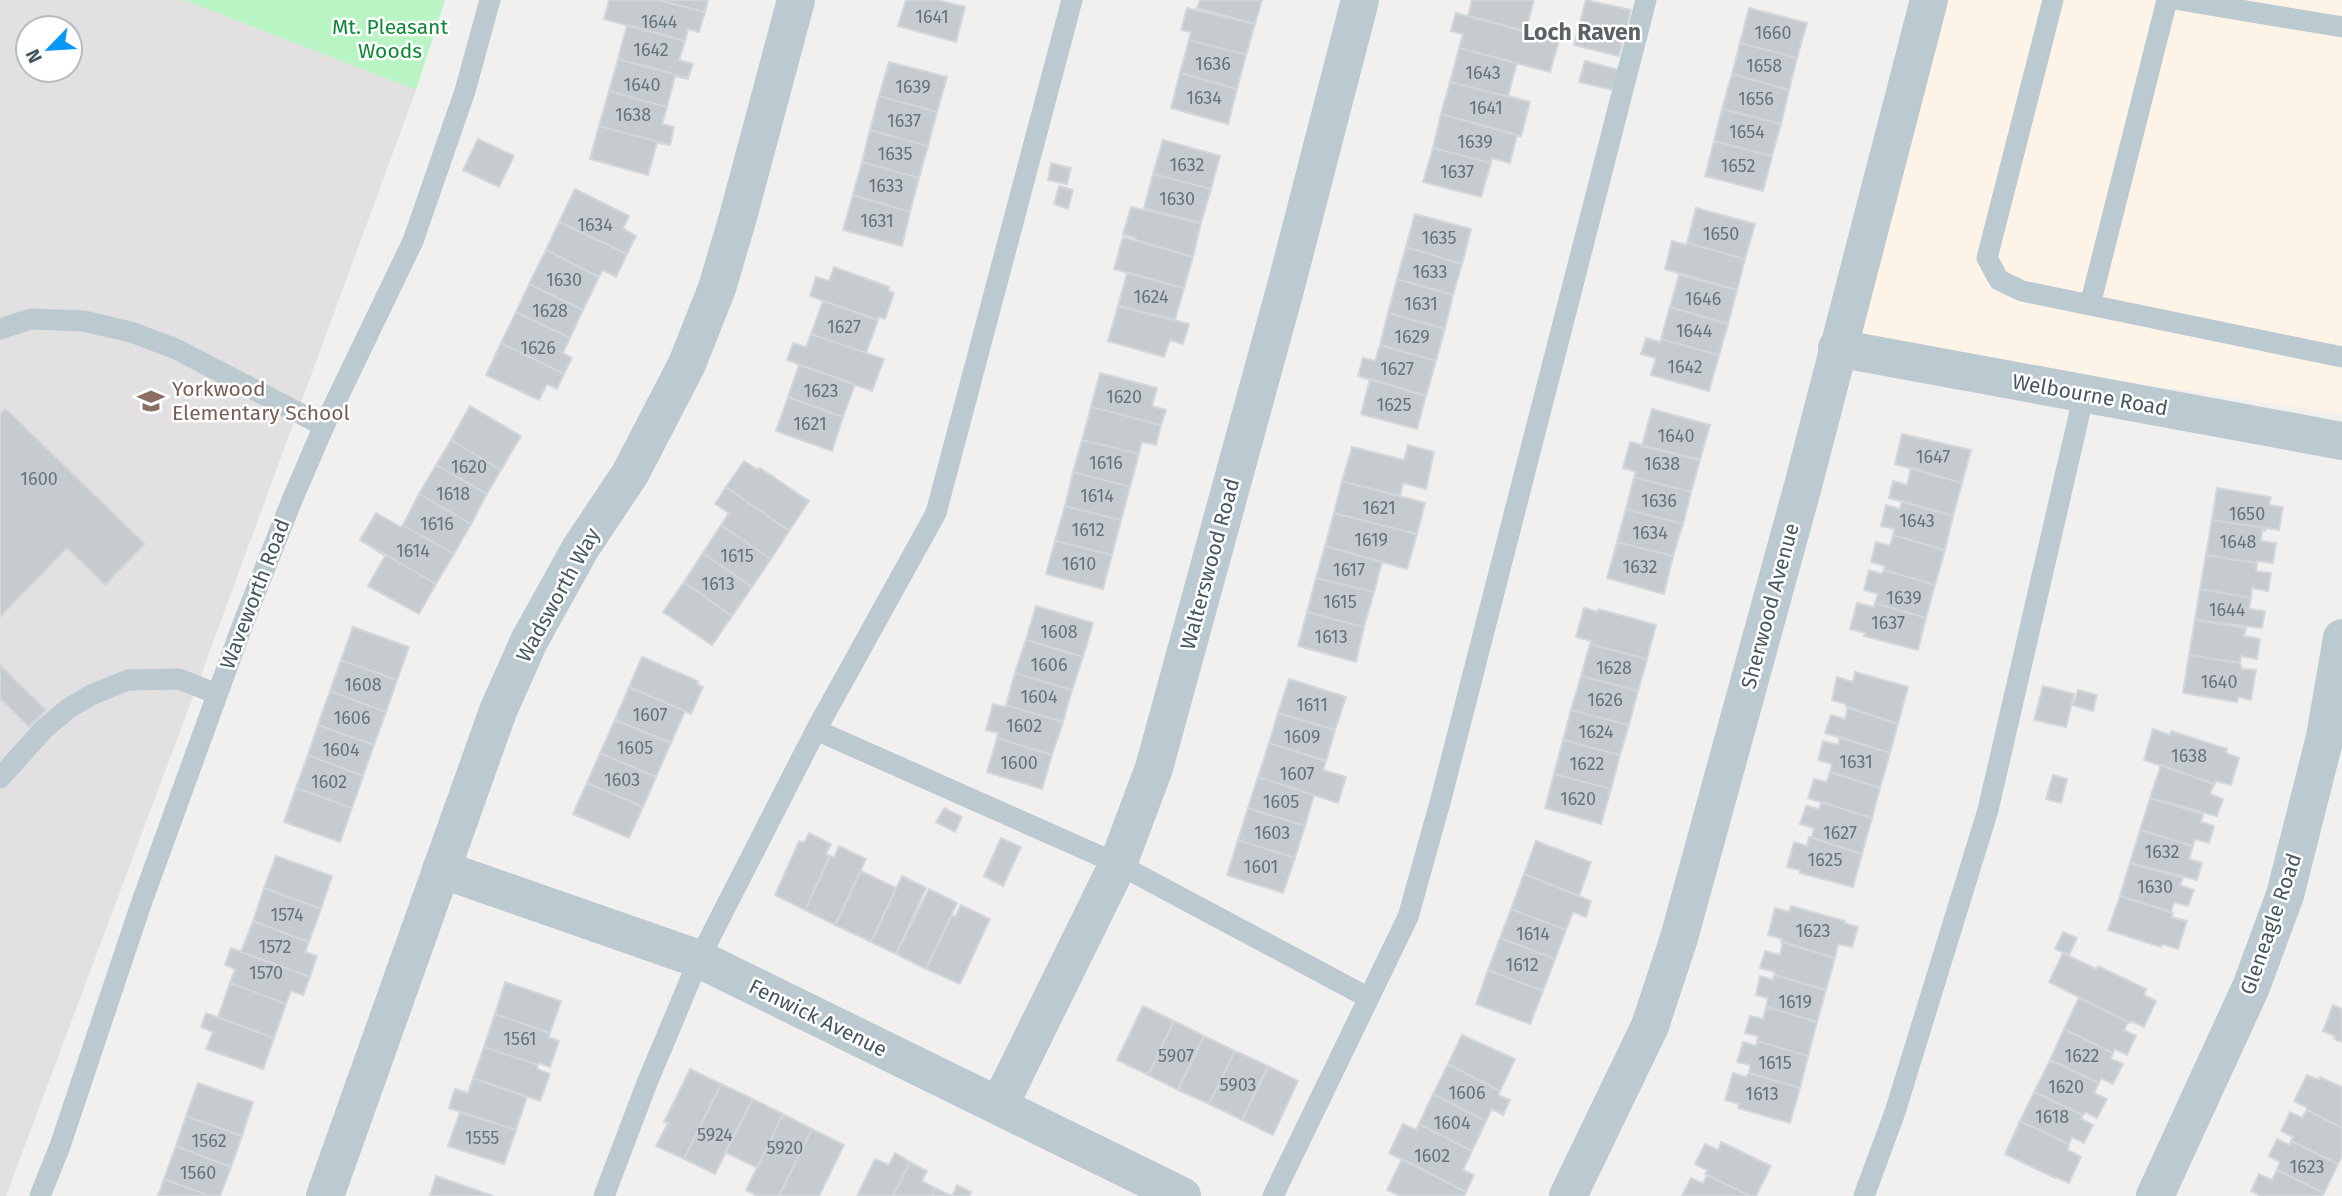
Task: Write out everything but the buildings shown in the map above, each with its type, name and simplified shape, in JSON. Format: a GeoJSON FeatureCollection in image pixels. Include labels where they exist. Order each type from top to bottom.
{"type":"FeatureCollection","features":[{"type":"Feature","properties":{"kind":"street","name":"Wadsworth Way"},"geometry":{"type":"LineString","coordinates":[[325,1196],[498,711],[529,640],[580,549],[630,474],[687,364],[717,288],[796,0]]}},
{"type":"Feature","properties":{"kind":"street","name":"Walterswood Road"},"geometry":{"type":"LineString","coordinates":[[999,1107],[1118,864],[1154,768],[1282,299],[1360,0]]}},
{"type":"Feature","properties":{"kind":"street","name":"Sherwood Avenue"},"geometry":{"type":"LineString","coordinates":[[1568,1196],[1650,1026],[1679,938],[1800,495],[1929,0]]}},
{"type":"Feature","properties":{"kind":"street","name":"Welbourne Road"},"geometry":{"type":"LineString","coordinates":[[1837,348],[2342,441]]}},
{"type":"Feature","properties":{"kind":"street","name":"Gleneagle Road"},"geometry":{"type":"LineString","coordinates":[[2155,1196],[2251,987],[2285,895],[2325,737],[2342,638]]}},
{"type":"Feature","properties":{"kind":"street","name":"Fenwick Avenue"},"geometry":{"type":"LineString","coordinates":[[441,869],[699,959],[1182,1196]]}},
{"type":"Feature","properties":{"kind":"lane","name":"Waveworth Road"},"geometry":{"type":"LineString","coordinates":[[40,1196],[60,1146],[141,904],[216,694],[324,426],[413,241],[465,91],[490,0]]}},
{"type":"Feature","properties":{"kind":"lane"},"geometry":{"type":"LineString","coordinates":[[604,1196],[646,1083],[699,959],[816,730],[936,513],[1072,0]]}},
{"type":"Feature","properties":{"kind":"lane"},"geometry":{"type":"LineString","coordinates":[[1273,1196],[1408,917],[1441,799],[1646,0]]}},
{"type":"Feature","properties":{"kind":"lane"},"geometry":{"type":"LineString","coordinates":[[2053,0],[1987,258],[1999,280],[2022,291],[2342,357]]}},
{"type":"Feature","properties":{"kind":"lane"},"geometry":{"type":"LineString","coordinates":[[2090,305],[2167,0]]}},
{"type":"Feature","properties":{"kind":"lane"},"geometry":{"type":"LineString","coordinates":[[2180,0],[2342,27]]}},
{"type":"Feature","properties":{"kind":"lane"},"geometry":{"type":"LineString","coordinates":[[0,329],[31,319],[84,321],[131,332],[176,349],[324,426]]}},
{"type":"Feature","properties":{"kind":"lane"},"geometry":{"type":"LineString","coordinates":[[1864,1196],[1910,1064],[1987,810],[2084,394]]}},
{"type":"Feature","properties":{"kind":"lane"},"geometry":{"type":"LineString","coordinates":[[0,778],[44,730],[69,708],[91,695],[128,680],[178,679],[216,694]]}},
{"type":"Feature","properties":{"kind":"lane"},"geometry":{"type":"LineString","coordinates":[[816,730],[1118,864],[1367,997]]}},
{"type":"Feature","properties":{"kind":"shaded area","name":"Yorkwood Elementary School"},"geometry":{"type":"Polygon","coordinates":[[[0,0],[184,0],[416,90],[6,1196],[0,1196],[0,0]]]}},
{"type":"Feature","properties":{"kind":"shaded area"},"geometry":{"type":"Polygon","coordinates":[[[1925,0],[2342,0],[2342,414],[1841,339],[1925,0]]]}},
{"type":"Feature","properties":{"kind":"green space","name":"Mt. Pleasant Woods"},"geometry":{"type":"Polygon","coordinates":[[[184,0],[445,0],[416,90],[184,0]]]}},
{"type":"Feature","properties":{"kind":"place","name":"Yorkwood Elementary School"},"geometry":{"type":"Point","coordinates":[151,401]}},
{"type":"Feature","properties":{"kind":"district","name":"Loch Raven"},"geometry":{"type":"Point","coordinates":[1582,32]}}]}
